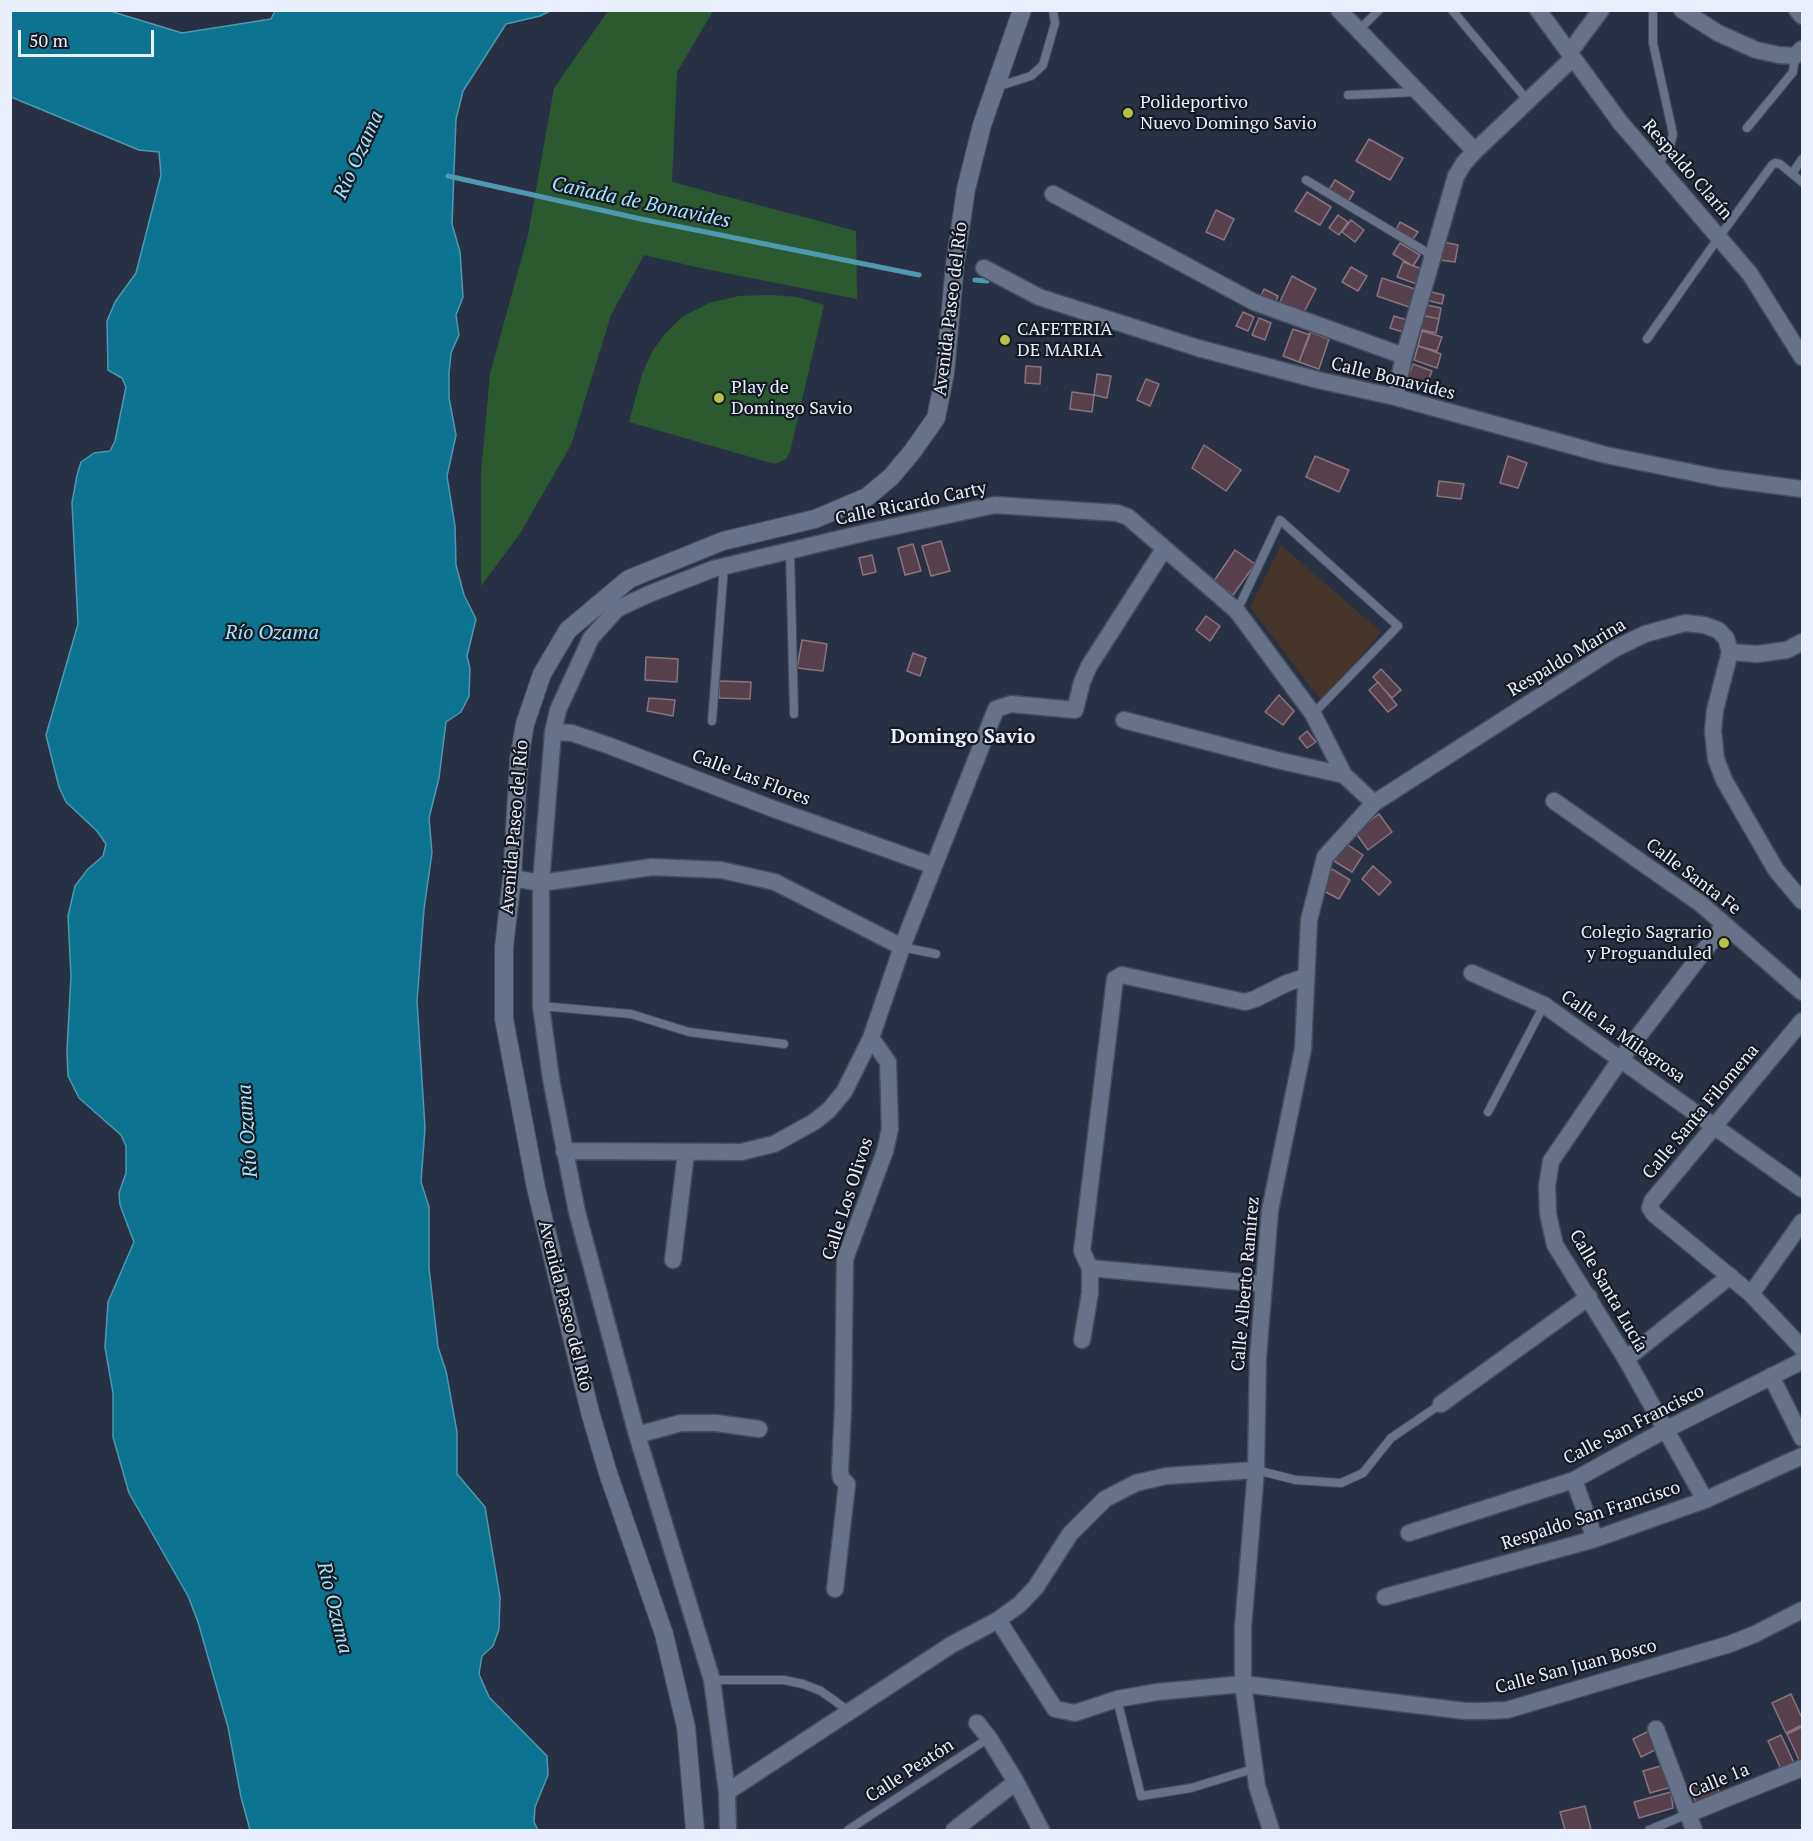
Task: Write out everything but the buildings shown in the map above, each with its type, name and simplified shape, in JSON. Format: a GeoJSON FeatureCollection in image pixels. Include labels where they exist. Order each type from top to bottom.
{"type":"FeatureCollection","features":[{"type":"Feature","properties":{"kind":"street","name":"Avenida Paseo del Río"},"geometry":{"type":"LineString","coordinates":[[695,1830],[690,1794],[686,1727],[664,1635],[608,1473],[590,1412],[536,1188],[504,1019],[504,946],[512,878],[519,759],[525,724],[542,674],[568,630],[628,579],[723,541],[814,519],[867,497],[891,477],[936,418],[945,373],[955,264],[966,189],[982,125],[1022,10]]}},
{"type":"Feature","properties":{"kind":"street"},"geometry":{"type":"LineString","coordinates":[[1339,10],[1475,151]]}},
{"type":"Feature","properties":{"kind":"street","name":"Respaldo Clarín"},"geometry":{"type":"LineString","coordinates":[[1538,10],[1620,122],[1750,274],[1803,357]]}},
{"type":"Feature","properties":{"kind":"street"},"geometry":{"type":"LineString","coordinates":[[1395,398],[1404,356],[1456,176],[1475,151],[1571,56],[1601,10]]}},
{"type":"Feature","properties":{"kind":"street"},"geometry":{"type":"LineString","coordinates":[[1682,10],[1737,42],[1779,55],[1799,52]]}},
{"type":"Feature","properties":{"kind":"street"},"geometry":{"type":"LineString","coordinates":[[1797,10],[1803,16]]}},
{"type":"Feature","properties":{"kind":"street"},"geometry":{"type":"LineString","coordinates":[[1053,194],[1254,302],[1404,356]]}},
{"type":"Feature","properties":{"kind":"street","name":"Calle Bonavides"},"geometry":{"type":"LineString","coordinates":[[984,268],[1040,297],[1198,348],[1606,455],[1719,478],[1803,489]]}},
{"type":"Feature","properties":{"kind":"street","name":"Calle Ricardo Carty"},"geometry":{"type":"LineString","coordinates":[[553,732],[558,710],[591,639],[617,609],[713,569],[879,529],[995,505],[1117,513],[1128,517],[1237,611],[1313,714],[1344,775],[1374,803]]}},
{"type":"Feature","properties":{"kind":"street"},"geometry":{"type":"LineString","coordinates":[[564,1151],[741,1152],[774,1144],[814,1122],[829,1110],[844,1092],[871,1038],[902,946],[996,709],[1011,704],[1075,710],[1082,682],[1089,666],[1164,549]]}},
{"type":"Feature","properties":{"kind":"street","name":"Respaldo Marina"},"geometry":{"type":"LineString","coordinates":[[1374,803],[1614,649],[1645,634],[1685,623],[1704,625],[1718,630],[1726,638],[1730,652]]}},
{"type":"Feature","properties":{"kind":"street"},"geometry":{"type":"LineString","coordinates":[[1803,642],[1787,650],[1757,654],[1730,652],[1715,710],[1713,731],[1716,759],[1724,780],[1776,870],[1803,901]]}},
{"type":"Feature","properties":{"kind":"street"},"geometry":{"type":"LineString","coordinates":[[1125,720],[1344,775]]}},
{"type":"Feature","properties":{"kind":"street","name":"Avenida Paseo del Río"},"geometry":{"type":"LineString","coordinates":[[553,732],[541,883],[541,1006],[551,1079],[577,1212],[637,1435],[712,1680],[727,1792],[728,1830]]}},
{"type":"Feature","properties":{"kind":"street","name":"Calle Las Flores"},"geometry":{"type":"LineString","coordinates":[[553,732],[572,733],[610,746],[771,808],[934,866]]}},
{"type":"Feature","properties":{"kind":"street","name":"Calle Santa Fe"},"geometry":{"type":"LineString","coordinates":[[1554,801],[1701,904],[1803,992]]}},
{"type":"Feature","properties":{"kind":"street","name":"Calle Alberto Ramírez"},"geometry":{"type":"LineString","coordinates":[[1271,1830],[1253,1769],[1243,1684],[1243,1627],[1256,1470],[1258,1357],[1270,1210],[1303,1049],[1309,920],[1325,857],[1374,803]]}},
{"type":"Feature","properties":{"kind":"street"},"geometry":{"type":"LineString","coordinates":[[512,878],[541,883],[652,867],[721,870],[775,882],[902,946]]}},
{"type":"Feature","properties":{"kind":"street","name":"Calle Santa Lucía"},"geometry":{"type":"LineString","coordinates":[[1705,1500],[1626,1359],[1555,1245],[1548,1214],[1548,1178],[1551,1161],[1620,1060],[1724,925]]}},
{"type":"Feature","properties":{"kind":"street","name":"Calle La Milagrosa"},"geometry":{"type":"LineString","coordinates":[[1472,973],[1544,1005],[1803,1189]]}},
{"type":"Feature","properties":{"kind":"street"},"geometry":{"type":"LineString","coordinates":[[1082,1340],[1090,1293],[1090,1268],[1082,1251],[1115,979],[1122,975],[1245,1002],[1306,977]]}},
{"type":"Feature","properties":{"kind":"street","name":"Calle Santa Filomena"},"geometry":{"type":"LineString","coordinates":[[1803,1021],[1652,1201],[1650,1208],[1654,1214],[1751,1294],[1803,1348]]}},
{"type":"Feature","properties":{"kind":"street","name":"Calle Los Olivos"},"geometry":{"type":"LineString","coordinates":[[835,1589],[847,1484],[841,1478],[840,1471],[845,1259],[885,1151],[890,1129],[888,1062],[886,1056],[871,1038]]}},
{"type":"Feature","properties":{"kind":"street"},"geometry":{"type":"LineString","coordinates":[[673,1260],[686,1153]]}},
{"type":"Feature","properties":{"kind":"street"},"geometry":{"type":"LineString","coordinates":[[1751,1294],[1803,1222]]}},
{"type":"Feature","properties":{"kind":"street"},"geometry":{"type":"LineString","coordinates":[[1090,1268],[1263,1284]]}},
{"type":"Feature","properties":{"kind":"street"},"geometry":{"type":"LineString","coordinates":[[1626,1359],[1730,1276]]}},
{"type":"Feature","properties":{"kind":"street"},"geometry":{"type":"LineString","coordinates":[[1441,1404],[1589,1297]]}},
{"type":"Feature","properties":{"kind":"street","name":"Calle San Francisco"},"geometry":{"type":"LineString","coordinates":[[1409,1533],[1574,1480],[1665,1430],[1803,1361]]}},
{"type":"Feature","properties":{"kind":"street"},"geometry":{"type":"LineString","coordinates":[[1771,1376],[1803,1438]]}},
{"type":"Feature","properties":{"kind":"street"},"geometry":{"type":"LineString","coordinates":[[637,1435],[681,1423],[716,1423],[759,1429]]}},
{"type":"Feature","properties":{"kind":"street","name":"Respaldo San Francisco"},"geometry":{"type":"LineString","coordinates":[[1385,1597],[1595,1539],[1705,1500],[1803,1456]]}},
{"type":"Feature","properties":{"kind":"street"},"geometry":{"type":"LineString","coordinates":[[727,1792],[951,1645],[998,1620],[1020,1604],[1036,1587],[1070,1534],[1106,1498],[1136,1483],[1166,1476],[1256,1470]]}},
{"type":"Feature","properties":{"kind":"street"},"geometry":{"type":"LineString","coordinates":[[1574,1480],[1595,1539]]}},
{"type":"Feature","properties":{"kind":"street","name":"Calle San Juan Bosco"},"geometry":{"type":"LineString","coordinates":[[998,1620],[1055,1709],[1075,1713],[1117,1699],[1197,1686],[1243,1684],[1465,1711],[1507,1710],[1730,1644],[1803,1610]]}},
{"type":"Feature","properties":{"kind":"street"},"geometry":{"type":"LineString","coordinates":[[977,1723],[1016,1782],[1041,1830]]}},
{"type":"Feature","properties":{"kind":"street"},"geometry":{"type":"LineString","coordinates":[[1656,1729],[1694,1830]]}},
{"type":"Feature","properties":{"kind":"street","name":"Calle 1a"},"geometry":{"type":"LineString","coordinates":[[1688,1814],[1803,1768]]}},
{"type":"Feature","properties":{"kind":"street"},"geometry":{"type":"LineString","coordinates":[[954,1830],[1016,1782]]}},
{"type":"Feature","properties":{"kind":"lane"},"geometry":{"type":"LineString","coordinates":[[995,87],[1031,76],[1043,65],[1055,23],[1053,10]]}},
{"type":"Feature","properties":{"kind":"lane"},"geometry":{"type":"LineString","coordinates":[[1358,31],[1379,10]]}},
{"type":"Feature","properties":{"kind":"lane"},"geometry":{"type":"LineString","coordinates":[[1452,10],[1528,101]]}},
{"type":"Feature","properties":{"kind":"lane"},"geometry":{"type":"LineString","coordinates":[[1653,10],[1653,43],[1673,134],[1670,146],[1657,166]]}},
{"type":"Feature","properties":{"kind":"lane"},"geometry":{"type":"LineString","coordinates":[[1747,128],[1793,72],[1799,52]]}},
{"type":"Feature","properties":{"kind":"lane"},"geometry":{"type":"LineString","coordinates":[[1348,95],[1418,92]]}},
{"type":"Feature","properties":{"kind":"lane"},"geometry":{"type":"LineString","coordinates":[[1792,174],[1803,159]]}},
{"type":"Feature","properties":{"kind":"lane"},"geometry":{"type":"LineString","coordinates":[[1647,339],[1773,165],[1780,164],[1803,182]]}},
{"type":"Feature","properties":{"kind":"lane"},"geometry":{"type":"LineString","coordinates":[[1306,180],[1433,256]]}},
{"type":"Feature","properties":{"kind":"lane"},"geometry":{"type":"LineString","coordinates":[[1237,611],[1280,520],[1398,626],[1313,714]]}},
{"type":"Feature","properties":{"kind":"lane"},"geometry":{"type":"LineString","coordinates":[[790,552],[794,714]]}},
{"type":"Feature","properties":{"kind":"lane"},"geometry":{"type":"LineString","coordinates":[[712,722],[724,566]]}},
{"type":"Feature","properties":{"kind":"lane"},"geometry":{"type":"LineString","coordinates":[[902,946],[936,954]]}},
{"type":"Feature","properties":{"kind":"lane"},"geometry":{"type":"LineString","coordinates":[[1488,1112],[1544,1005]]}},
{"type":"Feature","properties":{"kind":"lane"},"geometry":{"type":"LineString","coordinates":[[541,1006],[632,1014],[689,1032],[784,1044]]}},
{"type":"Feature","properties":{"kind":"lane"},"geometry":{"type":"LineString","coordinates":[[1256,1470],[1296,1480],[1341,1483],[1363,1473],[1391,1438],[1441,1404]]}},
{"type":"Feature","properties":{"kind":"lane"},"geometry":{"type":"LineString","coordinates":[[712,1680],[784,1680],[803,1684],[821,1691],[851,1712]]}},
{"type":"Feature","properties":{"kind":"lane"},"geometry":{"type":"LineString","coordinates":[[1117,1699],[1141,1796],[1191,1788],[1253,1769]]}},
{"type":"Feature","properties":{"kind":"lane","name":"Calle Peatón"},"geometry":{"type":"LineString","coordinates":[[848,1830],[989,1738]]}},
{"type":"Feature","properties":{"kind":"lane","name":"Calle 1a"},"geometry":{"type":"LineString","coordinates":[[1649,1830],[1688,1814]]}},
{"type":"Feature","properties":{"kind":"shaded area"},"geometry":{"type":"Polygon","coordinates":[[[1281,545],[1381,632],[1323,703],[1250,607],[1281,545]]]}},
{"type":"Feature","properties":{"kind":"green space"},"geometry":{"type":"Polygon","coordinates":[[[608,11],[713,11],[677,72],[672,182],[856,231],[857,299],[644,255],[611,315],[571,445],[519,535],[481,586],[481,473],[490,374],[528,235],[554,88],[608,11]]]}},
{"type":"Feature","properties":{"kind":"green space","name":"Play de Domingo Savio"},"geometry":{"type":"Polygon","coordinates":[[[739,296],[797,297],[824,305],[790,452],[786,459],[775,464],[629,422],[642,374],[652,352],[664,335],[682,317],[709,303],[739,296]]]}},
{"type":"Feature","properties":{"kind":"water","name":"Río Ozama"},"geometry":{"type":"Polygon","coordinates":[[[10,11],[110,11],[182,33],[271,19],[275,11],[550,11],[540,16],[506,24],[463,91],[456,119],[452,224],[460,252],[463,297],[456,315],[459,335],[451,353],[449,373],[449,398],[456,435],[447,476],[455,526],[456,565],[464,595],[476,619],[467,656],[470,669],[469,696],[461,712],[446,722],[439,778],[429,818],[432,853],[424,909],[417,1001],[425,1128],[421,1182],[429,1207],[429,1268],[438,1347],[446,1371],[457,1432],[457,1474],[485,1507],[500,1597],[499,1629],[493,1646],[482,1656],[479,1674],[489,1697],[547,1756],[548,1775],[535,1807],[534,1822],[538,1830],[250,1830],[241,1797],[228,1727],[198,1622],[188,1596],[129,1493],[113,1437],[113,1393],[105,1347],[108,1302],[134,1242],[120,1205],[119,1193],[126,1173],[126,1146],[121,1135],[79,1098],[68,1076],[67,1050],[71,976],[68,916],[75,886],[88,869],[103,856],[106,844],[97,831],[66,802],[59,787],[46,735],[78,624],[72,503],[77,475],[81,462],[94,453],[110,451],[115,441],[126,387],[122,378],[108,370],[107,321],[115,302],[136,273],[161,175],[159,152],[139,150],[11,97],[10,11]]]}},
{"type":"Feature","properties":{"kind":"waterway","name":"Cañada de Bonavides"},"geometry":{"type":"LineString","coordinates":[[448,176],[641,219],[919,275]]}},
{"type":"Feature","properties":{"kind":"waterway","name":"Cañada de Bonavides"},"geometry":{"type":"LineString","coordinates":[[975,280],[987,281]]}},
{"type":"Feature","properties":{"kind":"place","name":"Polideportivo Nuevo Domingo Savio"},"geometry":{"type":"Point","coordinates":[1128,113]}},
{"type":"Feature","properties":{"kind":"place","name":"CAFETERIA DE MARIA"},"geometry":{"type":"Point","coordinates":[1005,340]}},
{"type":"Feature","properties":{"kind":"place","name":"Play de Domingo Savio"},"geometry":{"type":"Point","coordinates":[719,398]}},
{"type":"Feature","properties":{"kind":"place","name":"Colegio Sagrario y Proguanduled"},"geometry":{"type":"Point","coordinates":[1724,943]}},
{"type":"Feature","properties":{"kind":"district","name":"Domingo Savio"},"geometry":{"type":"Point","coordinates":[963,737]}}]}
